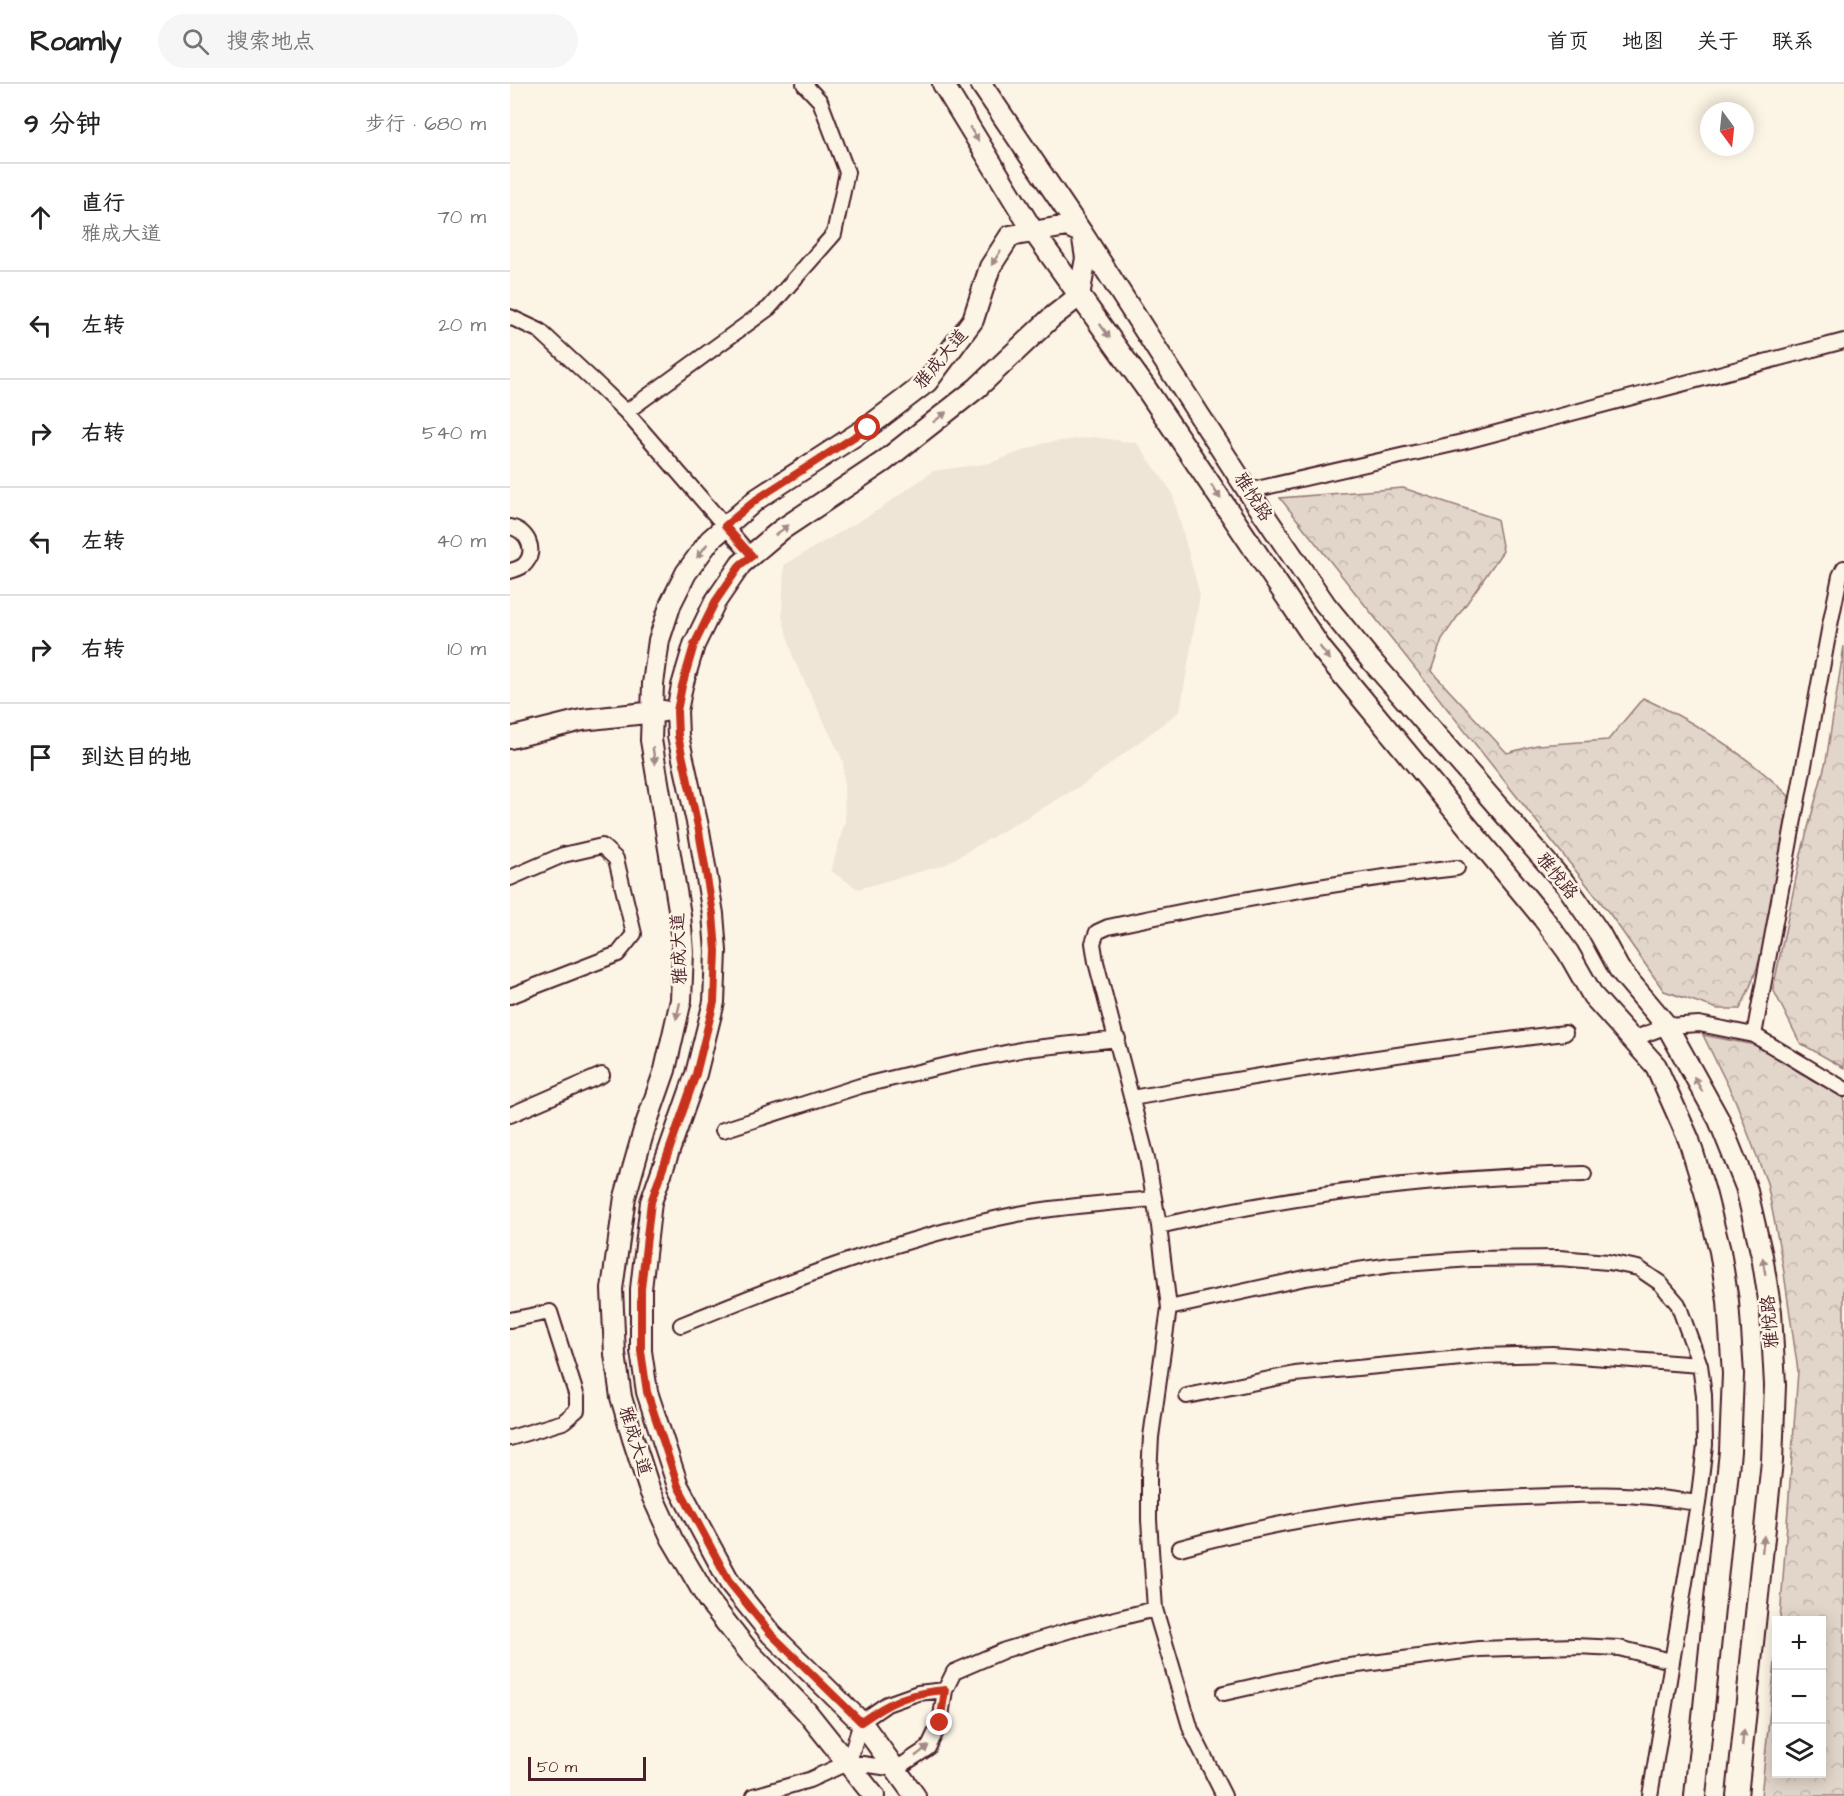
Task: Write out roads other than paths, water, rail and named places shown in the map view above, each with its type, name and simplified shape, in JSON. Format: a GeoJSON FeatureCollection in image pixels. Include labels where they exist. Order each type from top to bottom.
{"type":"FeatureCollection","features":[{"type":"Feature","properties":{"kind":"street"},"geometry":{"type":"LineString","coordinates":[[626,412],[769,308],[834,234],[847,172],[820,101],[804,84]]}},
{"type":"Feature","properties":{"kind":"street","name":"雅悦路"},"geometry":{"type":"LineString","coordinates":[[943,84],[1033,231],[1144,387],[1322,650],[1543,918],[1568,952],[1593,996],[1656,1066],[1689,1140],[1720,1251],[1728,1302],[1733,1374],[1730,1451],[1695,1796]]}},
{"type":"Feature","properties":{"kind":"street","name":"雅悦路"},"geometry":{"type":"LineString","coordinates":[[981,84],[1082,233],[1248,491],[1325,604],[1567,886],[1600,934],[1619,969],[1667,1026],[1719,1120],[1746,1187],[1762,1256],[1771,1312],[1775,1385],[1772,1461],[1737,1796]]}},
{"type":"Feature","properties":{"kind":"street","name":"雅成大道"},"geometry":{"type":"LineString","coordinates":[[874,1796],[806,1711],[750,1653],[708,1600],[672,1539],[650,1491],[621,1397],[615,1354],[612,1289],[625,1197],[644,1130],[665,1070],[681,1000],[683,952],[680,915],[651,740],[651,711],[659,640],[671,603],[686,573],[710,540],[757,499],[868,428],[927,382],[973,320],[990,267],[1010,236],[1067,226],[1082,233]]}},
{"type":"Feature","properties":{"kind":"street"},"geometry":{"type":"LineString","coordinates":[[915,1796],[861,1722],[771,1634],[730,1583],[678,1486],[647,1392],[641,1351],[641,1289],[651,1202],[696,1074],[714,1002],[716,951],[713,914],[699,831],[678,736],[677,711],[682,686],[699,634],[715,602],[741,564],[780,530],[883,462],[977,388],[1051,318],[1079,296],[1086,258],[1082,233]]}},
{"type":"Feature","properties":{"kind":"street"},"geometry":{"type":"LineString","coordinates":[[510,316],[540,331],[626,412],[752,556]]}},
{"type":"Feature","properties":{"kind":"street"},"geometry":{"type":"LineString","coordinates":[[1248,491],[1461,442],[1844,341]]}},
{"type":"Feature","properties":{"kind":"street"},"geometry":{"type":"LineString","coordinates":[[510,528],[518,529],[528,538],[530,552],[524,565],[510,571]]}},
{"type":"Feature","properties":{"kind":"street"},"geometry":{"type":"LineString","coordinates":[[1754,1035],[1830,626],[1840,576],[1844,568]]}},
{"type":"Feature","properties":{"kind":"street"},"geometry":{"type":"LineString","coordinates":[[510,738],[582,720],[651,711],[677,711]]}},
{"type":"Feature","properties":{"kind":"street"},"geometry":{"type":"LineString","coordinates":[[510,878],[563,855],[602,846],[616,859],[634,934],[618,954],[510,996]]}},
{"type":"Feature","properties":{"kind":"street"},"geometry":{"type":"LineString","coordinates":[[1224,1796],[1191,1730],[1155,1609],[1149,1520],[1149,1475],[1169,1308],[1154,1198],[1118,1039],[1096,962],[1093,943],[1097,932],[1108,927],[1211,905],[1371,878],[1457,868]]}},
{"type":"Feature","properties":{"kind":"street"},"geometry":{"type":"LineString","coordinates":[[1633,1039],[1667,1026],[1699,1024],[1754,1035],[1844,1089]]}},
{"type":"Feature","properties":{"kind":"street"},"geometry":{"type":"LineString","coordinates":[[1132,1098],[1269,1074],[1565,1033]]}},
{"type":"Feature","properties":{"kind":"street"},"geometry":{"type":"LineString","coordinates":[[723,1130],[860,1086],[956,1063],[1025,1049],[1118,1039]]}},
{"type":"Feature","properties":{"kind":"street"},"geometry":{"type":"LineString","coordinates":[[510,1115],[602,1075]]}},
{"type":"Feature","properties":{"kind":"street"},"geometry":{"type":"LineString","coordinates":[[1159,1226],[1228,1210],[1322,1195],[1429,1183],[1584,1174]]}},
{"type":"Feature","properties":{"kind":"street"},"geometry":{"type":"LineString","coordinates":[[681,1325],[771,1288],[873,1251],[950,1230],[1020,1214],[1154,1198]]}},
{"type":"Feature","properties":{"kind":"street"},"geometry":{"type":"LineString","coordinates":[[1169,1308],[1224,1294],[1305,1278],[1391,1265],[1471,1259],[1559,1258],[1608,1263],[1638,1268],[1660,1283],[1678,1304],[1700,1365],[1704,1395],[1705,1444],[1698,1503],[1650,1796]]}},
{"type":"Feature","properties":{"kind":"street"},"geometry":{"type":"LineString","coordinates":[[510,1320],[550,1312],[577,1397],[577,1410],[563,1422],[510,1438]]}},
{"type":"Feature","properties":{"kind":"street"},"geometry":{"type":"LineString","coordinates":[[1187,1396],[1295,1374],[1482,1356],[1552,1354],[1700,1365]]}},
{"type":"Feature","properties":{"kind":"street"},"geometry":{"type":"LineString","coordinates":[[1180,1548],[1239,1532],[1321,1516],[1402,1504],[1479,1498],[1624,1495],[1698,1503]]}},
{"type":"Feature","properties":{"kind":"street"},"geometry":{"type":"LineString","coordinates":[[754,1796],[809,1780],[849,1762],[896,1769],[928,1748],[940,1723],[945,1690],[954,1672],[1005,1650],[1071,1630],[1155,1609]]}},
{"type":"Feature","properties":{"kind":"street"},"geometry":{"type":"LineString","coordinates":[[1224,1693],[1335,1668],[1479,1649],[1575,1646],[1619,1648],[1671,1661]]}},
{"type":"Feature","properties":{"kind":"street"},"geometry":{"type":"LineString","coordinates":[[849,1762],[861,1722],[887,1704],[918,1693],[945,1690]]}}]}
